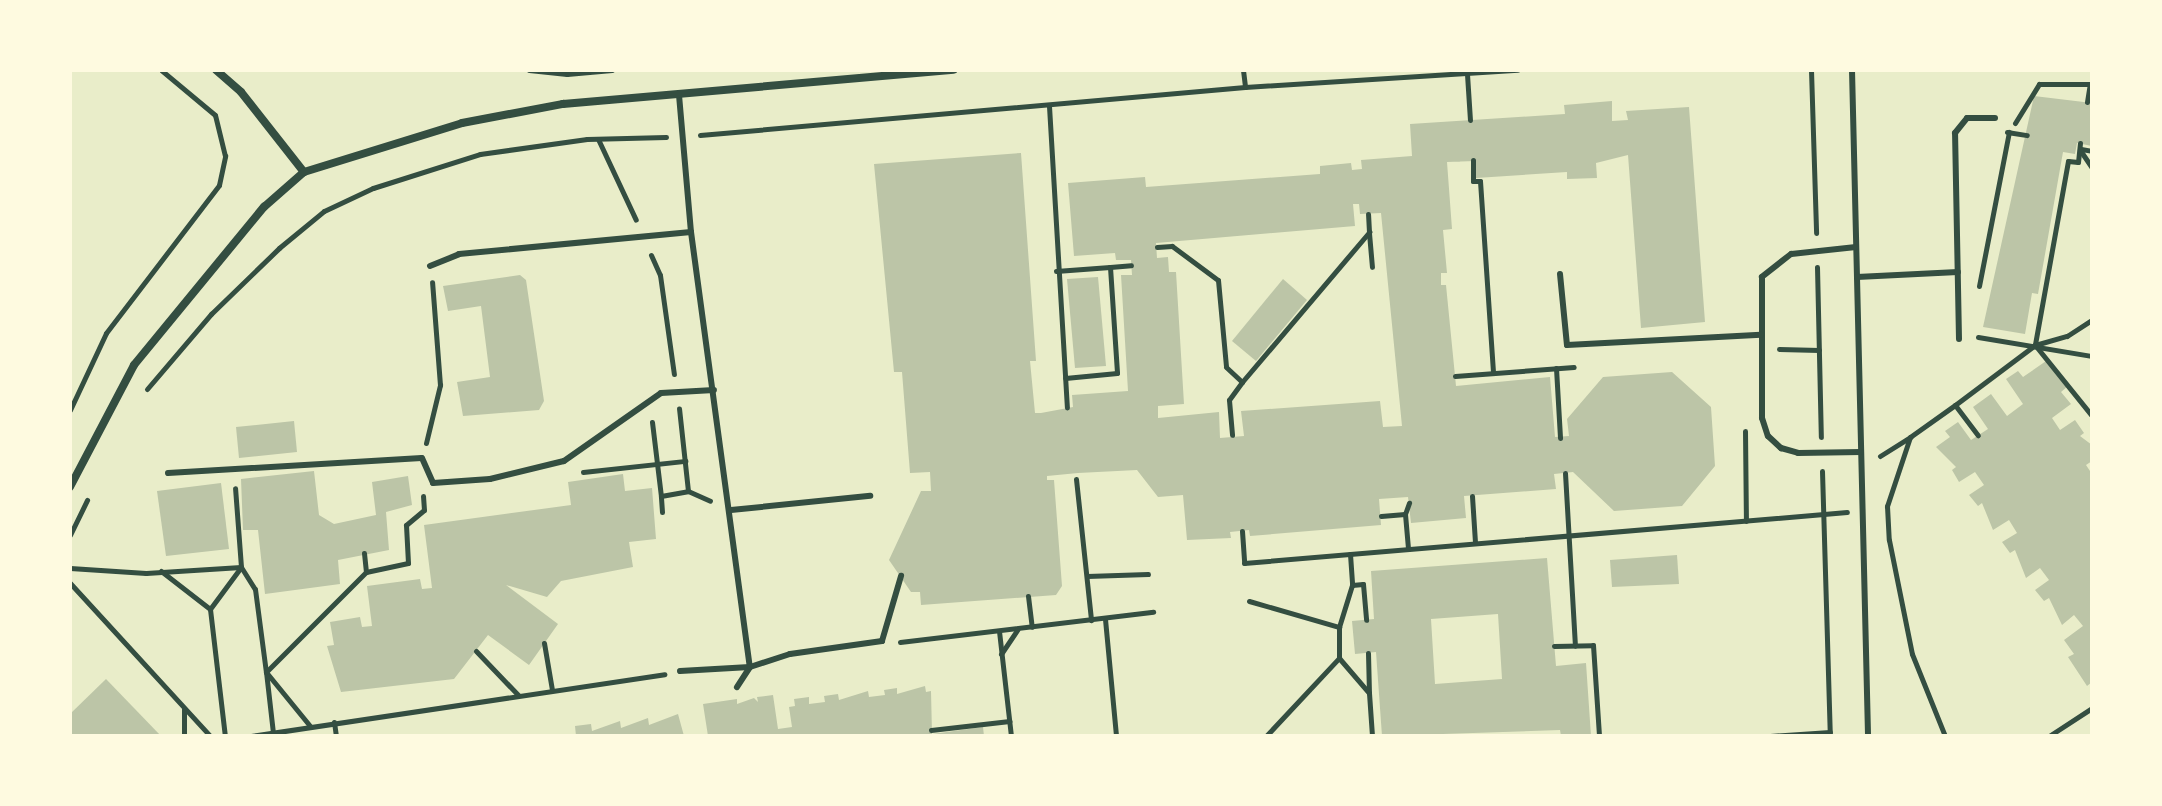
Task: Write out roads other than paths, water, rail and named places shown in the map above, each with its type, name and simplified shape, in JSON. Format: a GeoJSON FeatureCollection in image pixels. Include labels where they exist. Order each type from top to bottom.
{"type":"FeatureCollection","features":[{"type":"Feature","properties":{"kind":"street"},"geometry":{"type":"LineString","coordinates":[[216,70],[241,92],[304,172]]}},
{"type":"Feature","properties":{"kind":"street"},"geometry":{"type":"LineString","coordinates":[[70,487],[134,365],[264,207],[304,172],[494,116],[563,104],[954,70]]}},
{"type":"Feature","properties":{"kind":"lane"},"geometry":{"type":"LineString","coordinates":[[1852,70],[1868,736]]}},
{"type":"Feature","properties":{"kind":"lane"},"geometry":{"type":"LineString","coordinates":[[679,95],[691,232],[750,667],[737,687]]}},
{"type":"Feature","properties":{"kind":"lane"},"geometry":{"type":"LineString","coordinates":[[1959,339],[1955,133],[1967,118],[1995,118]]}},
{"type":"Feature","properties":{"kind":"lane"},"geometry":{"type":"LineString","coordinates":[[430,266],[459,254],[642,234],[691,232]]}},
{"type":"Feature","properties":{"kind":"lane"},"geometry":{"type":"LineString","coordinates":[[1856,247],[1791,254],[1762,277],[1762,418],[1768,436],[1789,450],[1822,454],[1861,452]]}},
{"type":"Feature","properties":{"kind":"lane"},"geometry":{"type":"LineString","coordinates":[[1857,277],[1958,272]]}},
{"type":"Feature","properties":{"kind":"lane"},"geometry":{"type":"LineString","coordinates":[[1560,274],[1567,345],[1761,335]]}},
{"type":"Feature","properties":{"kind":"lane"},"geometry":{"type":"LineString","coordinates":[[168,473],[422,458],[433,483],[490,479],[564,461],[650,400],[677,391],[714,390]]}},
{"type":"Feature","properties":{"kind":"lane"},"geometry":{"type":"LineString","coordinates":[[731,510],[870,496]]}},
{"type":"Feature","properties":{"kind":"lane"},"geometry":{"type":"LineString","coordinates":[[680,671],[750,667],[790,654],[882,641],[901,576]]}}]}
